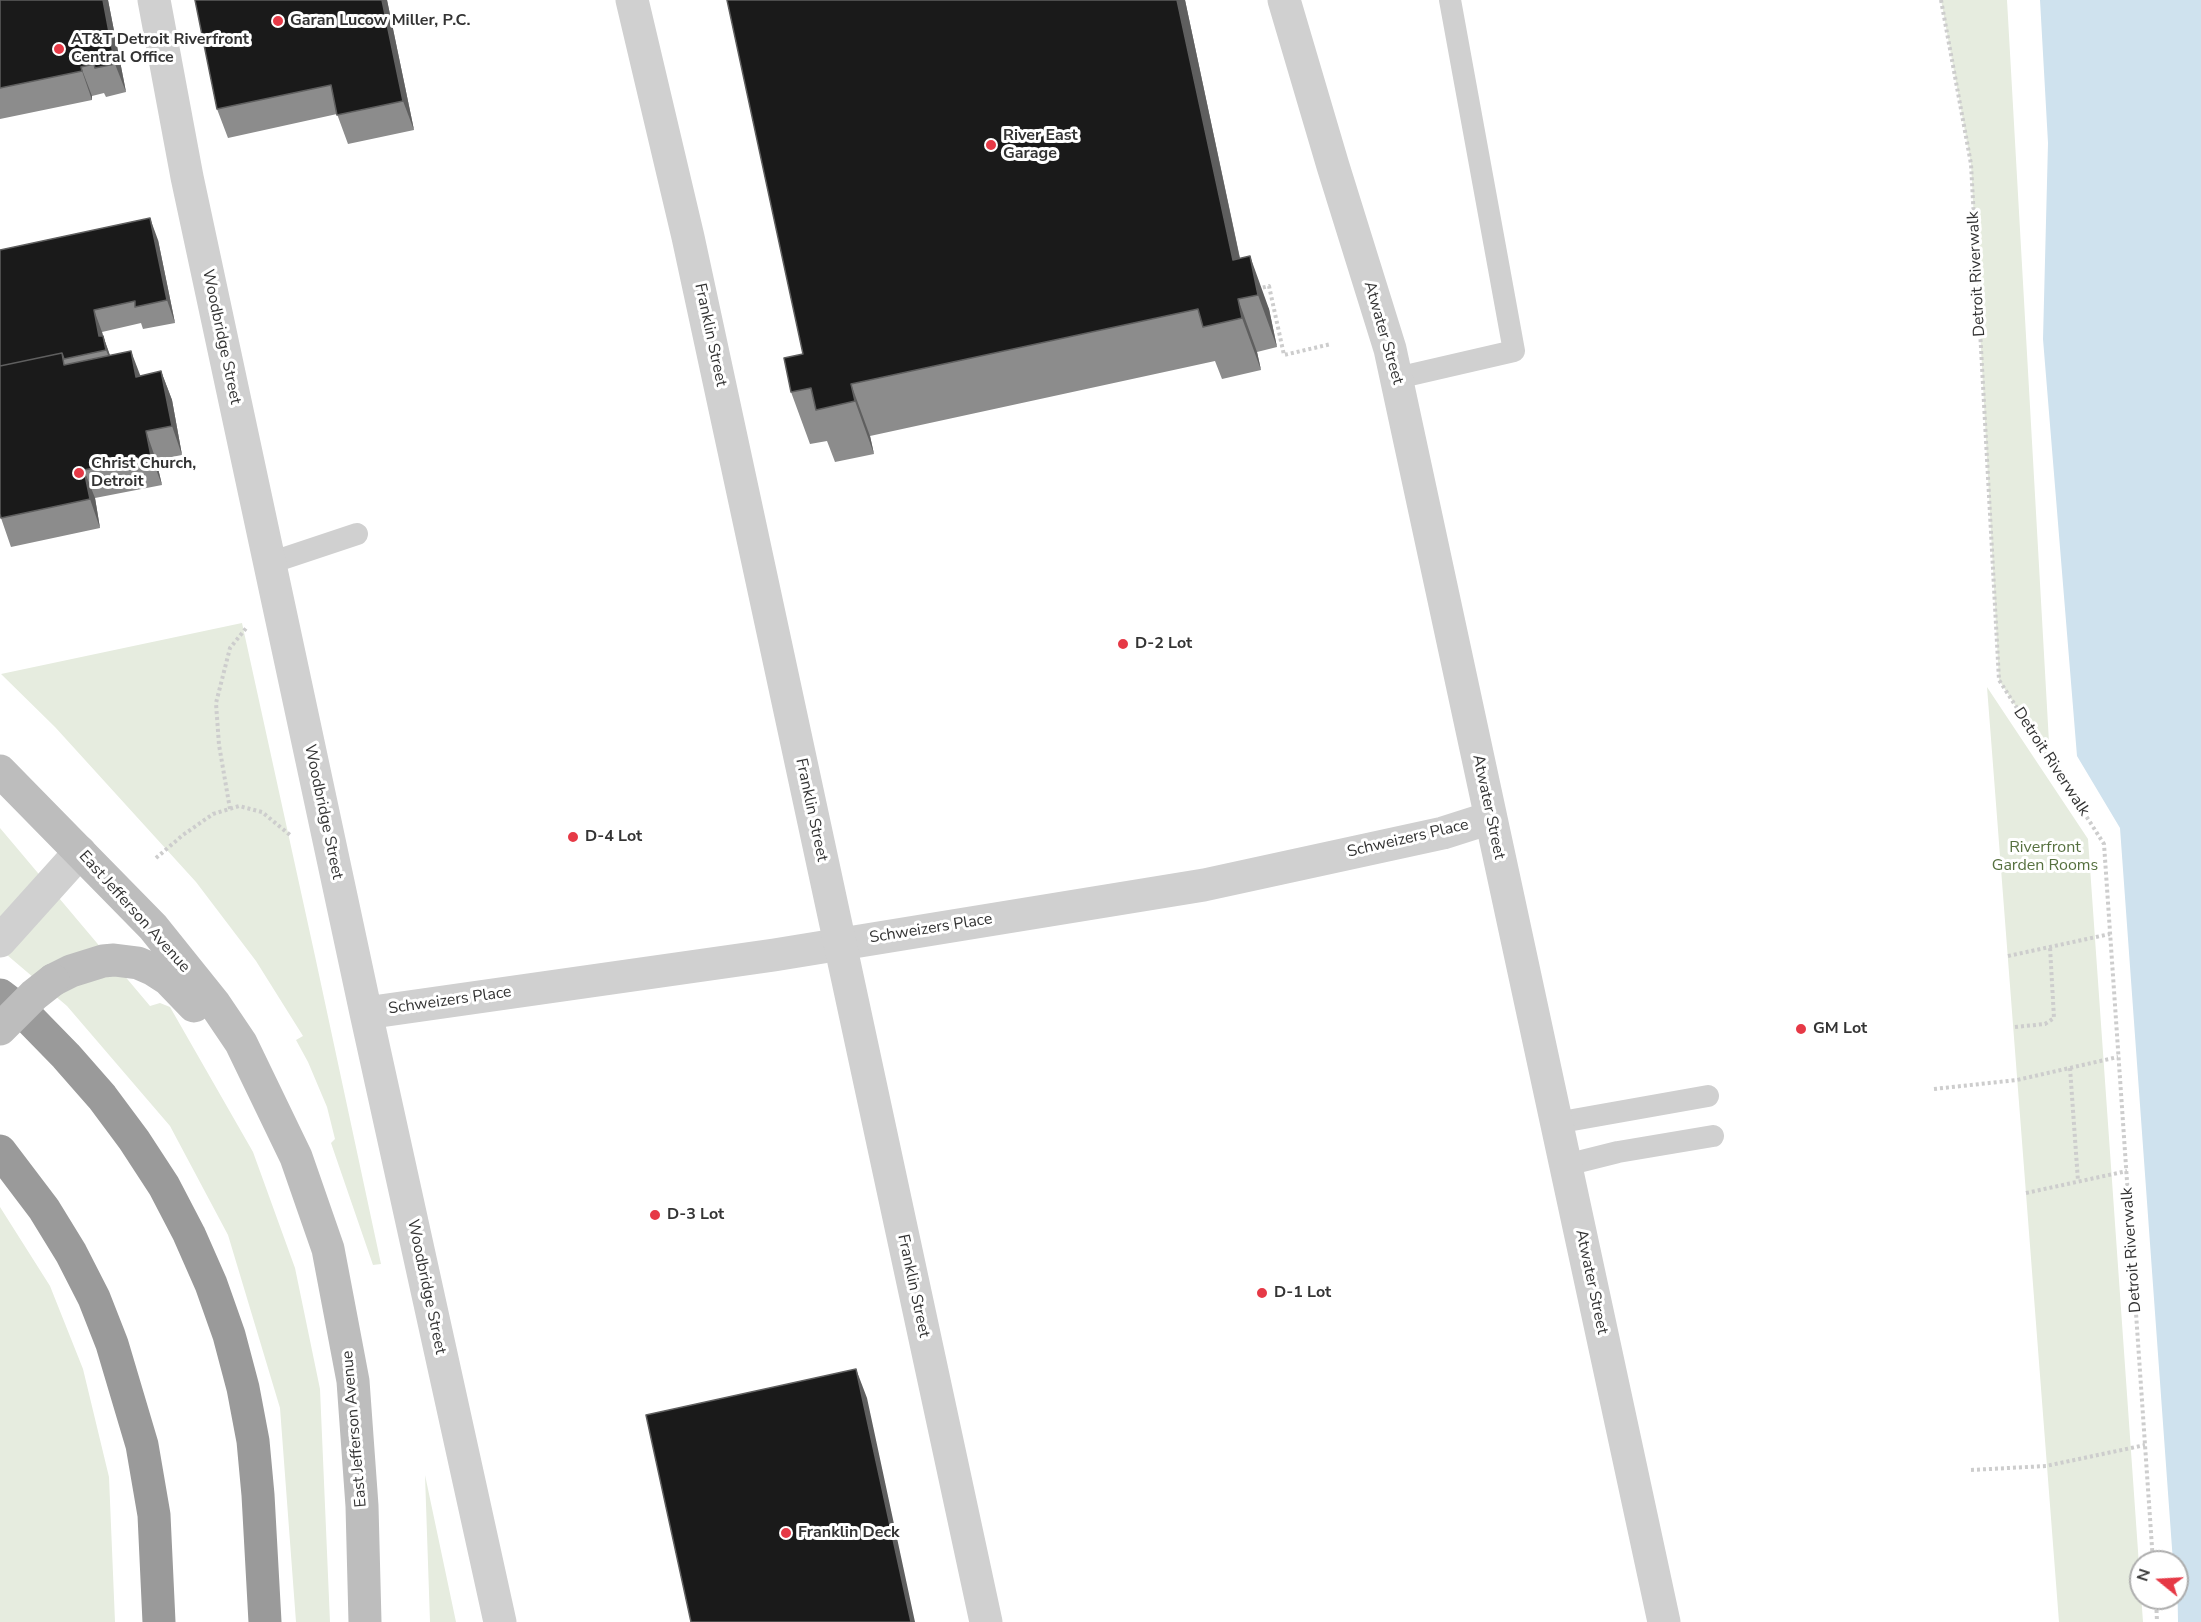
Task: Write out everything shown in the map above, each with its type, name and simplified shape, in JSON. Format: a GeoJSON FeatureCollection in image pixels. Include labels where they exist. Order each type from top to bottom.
{"type":"FeatureCollection","features":[{"type":"Feature","properties":{"kind":"highway"},"geometry":{"type":"LineString","coordinates":[[0,995],[25,1014],[66,1056],[102,1097],[134,1140],[164,1186],[211,1284],[243,1388],[253,1441],[265,1622]]}},
{"type":"Feature","properties":{"kind":"highway"},"geometry":{"type":"LineString","coordinates":[[0,1151],[44,1209],[71,1253],[94,1298],[112,1344],[142,1446],[154,1515],[159,1622]]}},
{"type":"Feature","properties":{"kind":"main road","name":"East Jefferson Avenue"},"geometry":{"type":"LineString","coordinates":[[0,771],[153,927],[214,1003],[241,1043],[296,1157],[328,1249],[353,1382],[362,1506],[365,1622]]}},
{"type":"Feature","properties":{"kind":"main road"},"geometry":{"type":"LineString","coordinates":[[0,1029],[34,995],[53,980],[71,971],[103,961],[138,963],[154,969],[168,979],[260,1082]]}},
{"type":"Feature","properties":{"kind":"street","name":"Woodbridge Street"},"geometry":{"type":"LineString","coordinates":[[154,0],[187,177],[366,1013],[500,1622]]}},
{"type":"Feature","properties":{"kind":"street","name":"Franklin Street"},"geometry":{"type":"LineString","coordinates":[[632,0],[688,237],[986,1622]]}},
{"type":"Feature","properties":{"kind":"street","name":"Atwater Street"},"geometry":{"type":"LineString","coordinates":[[1284,0],[1397,378],[1664,1622]]}},
{"type":"Feature","properties":{"kind":"street","name":"Schweizers Place"},"geometry":{"type":"LineString","coordinates":[[366,1013],[751,958],[1204,885],[1443,834],[1490,818]]}},
{"type":"Feature","properties":{"kind":"street"},"geometry":{"type":"LineString","coordinates":[[2,939],[80,852]]}},
{"type":"Feature","properties":{"kind":"lane"},"geometry":{"type":"LineString","coordinates":[[1397,378],[1514,351],[1450,0]]}},
{"type":"Feature","properties":{"kind":"lane"},"geometry":{"type":"LineString","coordinates":[[270,563],[357,534]]}},
{"type":"Feature","properties":{"kind":"lane"},"geometry":{"type":"LineString","coordinates":[[1556,1123],[1708,1096]]}},
{"type":"Feature","properties":{"kind":"lane"},"geometry":{"type":"LineString","coordinates":[[1566,1165],[1617,1152],[1713,1136]]}},
{"type":"Feature","properties":{"kind":"path","name":"Detroit Riverwalk"},"geometry":{"type":"LineString","coordinates":[[1941,0],[1971,164],[1999,680],[2104,844],[2152,1550]]}},
{"type":"Feature","properties":{"kind":"path"},"geometry":{"type":"LineString","coordinates":[[1248,291],[1269,286],[1284,355],[1331,344]]}},
{"type":"Feature","properties":{"kind":"path"},"geometry":{"type":"LineString","coordinates":[[230,809],[219,745],[216,703],[230,648],[243,629],[249,625]]}},
{"type":"Feature","properties":{"kind":"path"},"geometry":{"type":"LineString","coordinates":[[156,858],[213,814],[238,806],[262,812],[294,838]]}},
{"type":"Feature","properties":{"kind":"path"},"geometry":{"type":"LineString","coordinates":[[2008,956],[2111,934]]}},
{"type":"Feature","properties":{"kind":"path"},"geometry":{"type":"LineString","coordinates":[[2015,1027],[2045,1024],[2054,1018],[2050,947]]}},
{"type":"Feature","properties":{"kind":"path"},"geometry":{"type":"LineString","coordinates":[[1934,1089],[2017,1080],[2118,1057]]}},
{"type":"Feature","properties":{"kind":"path"},"geometry":{"type":"LineString","coordinates":[[2070,1068],[2078,1182]]}},
{"type":"Feature","properties":{"kind":"path"},"geometry":{"type":"LineString","coordinates":[[2026,1193],[2127,1171]]}},
{"type":"Feature","properties":{"kind":"path"},"geometry":{"type":"LineString","coordinates":[[1971,1470],[2046,1466],[2145,1446]]}},
{"type":"Feature","properties":{"kind":"green space"},"geometry":{"type":"Polygon","coordinates":[[[1941,0],[2007,0],[2050,760],[1999,680],[1971,164],[1941,0]]]}},
{"type":"Feature","properties":{"kind":"green space"},"geometry":{"type":"Polygon","coordinates":[[[242,623],[381,1264],[373,1265],[331,1143],[335,1139],[327,1107],[296,1040],[303,1036],[256,961],[196,882],[55,727],[1,674],[242,623]]]}},
{"type":"Feature","properties":{"kind":"green space","name":"Riverfront Garden Rooms"},"geometry":{"type":"Polygon","coordinates":[[[1987,687],[2088,839],[2138,1550],[2129,1550],[2129,1610],[2142,1610],[2143,1622],[2059,1622],[1987,687]]]}},
{"type":"Feature","properties":{"kind":"green space"},"geometry":{"type":"Polygon","coordinates":[[[0,828],[150,1006],[160,1003],[170,1007],[253,1152],[295,1268],[320,1389],[330,1622],[296,1622],[280,1408],[228,1235],[170,1126],[67,1006],[0,949],[0,828]]]}},
{"type":"Feature","properties":{"kind":"green space"},"geometry":{"type":"Polygon","coordinates":[[[0,1207],[50,1286],[83,1369],[109,1477],[115,1622],[0,1622],[0,1207]]]}},
{"type":"Feature","properties":{"kind":"green space"},"geometry":{"type":"Polygon","coordinates":[[[425,1475],[456,1622],[430,1622],[425,1475]]]}},
{"type":"Feature","properties":{"kind":"water"},"geometry":{"type":"Polygon","coordinates":[[[2040,0],[2201,0],[2201,1622],[2178,1622],[2178,1610],[2189,1610],[2189,1550],[2172,1550],[2120,828],[2077,756],[2043,339],[2048,143],[2040,0]]]}},
{"type":"Feature","properties":{"kind":"building","name":"AT&T Detroit Riverfront Central Office"},"geometry":{"type":"Polygon","coordinates":[[[0,0],[103,0],[115,64],[95,68],[94,64],[81,67],[82,71],[0,88],[0,0]]]}},
{"type":"Feature","properties":{"kind":"building"},"geometry":{"type":"Polygon","coordinates":[[[195,0],[382,0],[403,101],[337,115],[331,85],[217,109],[195,0]]]}},
{"type":"Feature","properties":{"kind":"building","name":"River East Garage"},"geometry":{"type":"Polygon","coordinates":[[[727,0],[1177,0],[1233,260],[1250,256],[1258,295],[1238,299],[1242,318],[1203,327],[1198,309],[851,384],[855,401],[816,410],[811,388],[791,392],[784,358],[803,354],[727,0]]]}},
{"type":"Feature","properties":{"kind":"building"},"geometry":{"type":"Polygon","coordinates":[[[150,218],[167,300],[135,307],[135,301],[94,310],[99,336],[103,336],[106,350],[64,359],[62,353],[0,366],[0,250],[150,218]]]}},
{"type":"Feature","properties":{"kind":"building","name":"Christ Church, Detroit"},"geometry":{"type":"Polygon","coordinates":[[[131,351],[136,377],[161,371],[172,426],[146,431],[151,456],[84,470],[90,499],[1,518],[0,366],[62,353],[64,365],[131,351]]]}},
{"type":"Feature","properties":{"kind":"building","name":"Franklin Deck"},"geometry":{"type":"Polygon","coordinates":[[[856,1369],[911,1622],[691,1622],[646,1415],[856,1369]]]}},
{"type":"Feature","properties":{"kind":"place","name":"Garan Lucow Miller, P.C."},"geometry":{"type":"Point","coordinates":[278,21]}},
{"type":"Feature","properties":{"kind":"place","name":"AT&T Detroit Riverfront Central Office"},"geometry":{"type":"Point","coordinates":[59,49]}},
{"type":"Feature","properties":{"kind":"place","name":"River East Garage"},"geometry":{"type":"Point","coordinates":[991,145]}},
{"type":"Feature","properties":{"kind":"place","name":"Christ Church, Detroit"},"geometry":{"type":"Point","coordinates":[79,473]}},
{"type":"Feature","properties":{"kind":"place","name":"D-2 Lot"},"geometry":{"type":"Point","coordinates":[1123,644]}},
{"type":"Feature","properties":{"kind":"place","name":"D-4 Lot"},"geometry":{"type":"Point","coordinates":[573,837]}},
{"type":"Feature","properties":{"kind":"place","name":"GM Lot"},"geometry":{"type":"Point","coordinates":[1801,1029]}},
{"type":"Feature","properties":{"kind":"place","name":"D-3 Lot"},"geometry":{"type":"Point","coordinates":[655,1215]}},
{"type":"Feature","properties":{"kind":"place","name":"D-1 Lot"},"geometry":{"type":"Point","coordinates":[1262,1293]}},
{"type":"Feature","properties":{"kind":"place","name":"Franklin Deck"},"geometry":{"type":"Point","coordinates":[786,1533]}}]}
